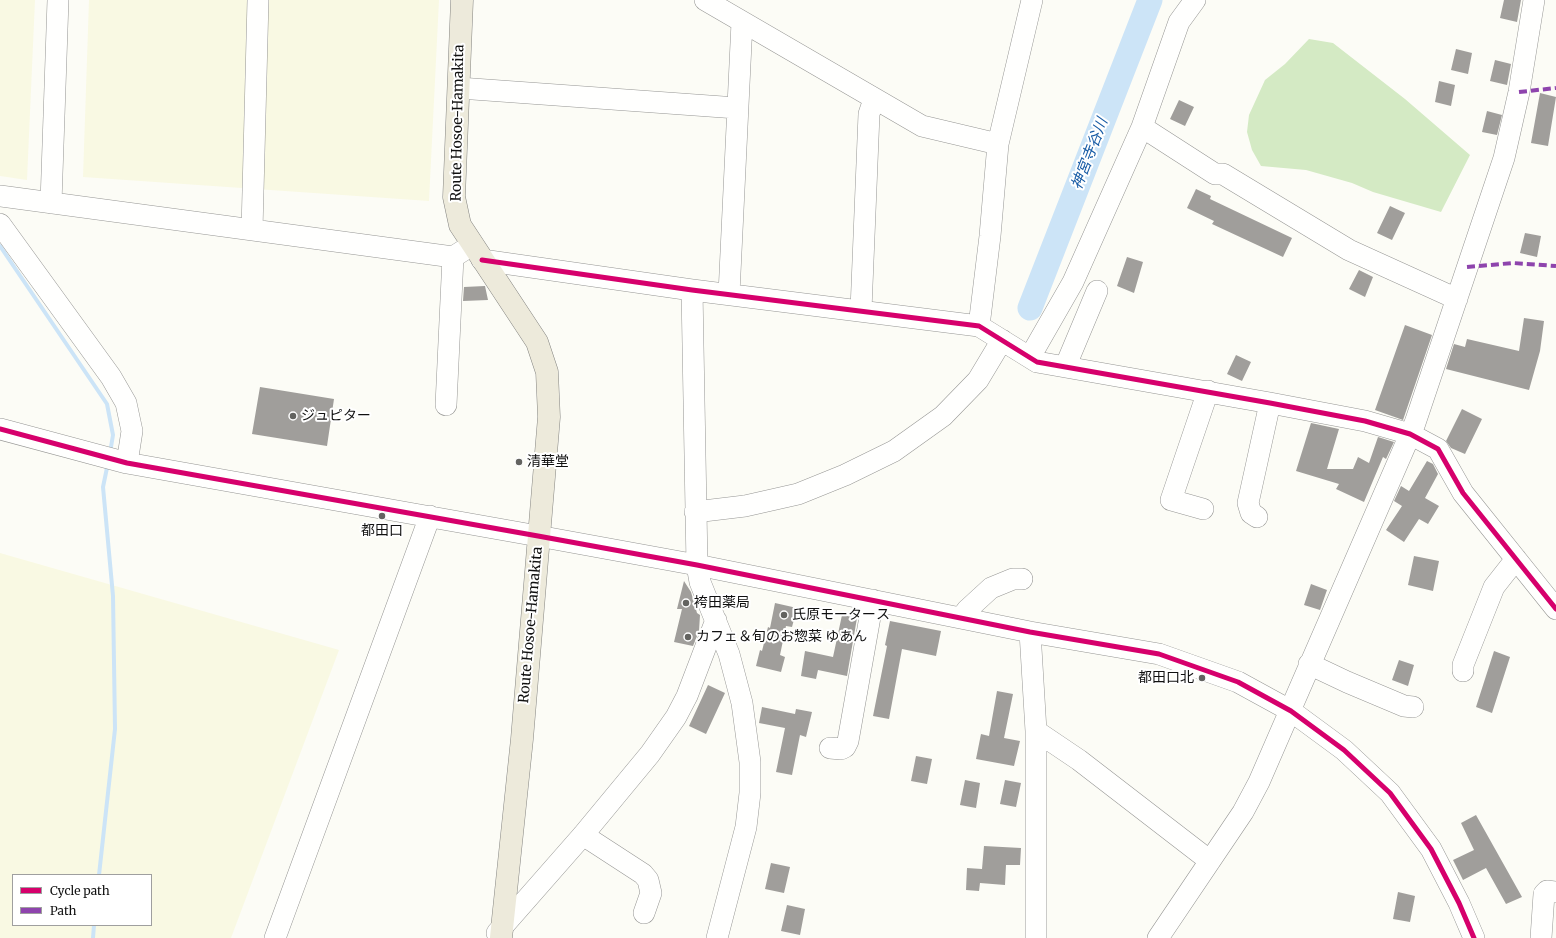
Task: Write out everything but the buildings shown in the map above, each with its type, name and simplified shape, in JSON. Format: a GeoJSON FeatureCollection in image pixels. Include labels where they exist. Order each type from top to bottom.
{"type":"FeatureCollection","features":[{"type":"Feature","properties":{"kind":"main road","name":"Route Hosoe-Hamakita"},"geometry":{"type":"LineString","coordinates":[[462,0],[454,197],[460,225],[536,342],[547,372],[549,417],[522,739],[498,934]]}},
{"type":"Feature","properties":{"kind":"street"},"geometry":{"type":"LineString","coordinates":[[51,203],[58,0]]}},
{"type":"Feature","properties":{"kind":"street"},"geometry":{"type":"LineString","coordinates":[[252,230],[258,0]]}},
{"type":"Feature","properties":{"kind":"street"},"geometry":{"type":"LineString","coordinates":[[705,0],[922,126],[998,144]]}},
{"type":"Feature","properties":{"kind":"street"},"geometry":{"type":"LineString","coordinates":[[979,326],[990,236],[998,144],[1032,0]]}},
{"type":"Feature","properties":{"kind":"street"},"geometry":{"type":"LineString","coordinates":[[1030,357],[1073,282],[1142,127],[1179,22],[1195,0]]}},
{"type":"Feature","properties":{"kind":"street"},"geometry":{"type":"LineString","coordinates":[[1158,938],[1243,812],[1259,782],[1410,434],[1504,158],[1519,92],[1534,0]]}},
{"type":"Feature","properties":{"kind":"street"},"geometry":{"type":"LineString","coordinates":[[729,294],[742,22]]}},
{"type":"Feature","properties":{"kind":"street"},"geometry":{"type":"LineString","coordinates":[[459,88],[737,108]]}},
{"type":"Feature","properties":{"kind":"street"},"geometry":{"type":"LineString","coordinates":[[861,310],[869,114],[874,99]]}},
{"type":"Feature","properties":{"kind":"street"},"geometry":{"type":"LineString","coordinates":[[1142,127],[1215,174],[1223,174],[1349,250],[1457,299]]}},
{"type":"Feature","properties":{"kind":"street"},"geometry":{"type":"LineString","coordinates":[[0,196],[453,257],[477,253],[692,290],[979,326],[1037,362],[1066,365],[1365,422],[1410,434],[1438,449],[1463,493],[1556,608]]}},
{"type":"Feature","properties":{"kind":"street"},"geometry":{"type":"LineString","coordinates":[[0,224],[111,377],[126,403],[132,431],[124,463]]}},
{"type":"Feature","properties":{"kind":"street"},"geometry":{"type":"LineString","coordinates":[[446,404],[453,257]]}},
{"type":"Feature","properties":{"kind":"street"},"geometry":{"type":"LineString","coordinates":[[692,290],[697,565],[700,582],[729,654],[742,703],[751,777],[749,810],[746,827],[717,938]]}},
{"type":"Feature","properties":{"kind":"street"},"geometry":{"type":"LineString","coordinates":[[1066,365],[1097,292]]}},
{"type":"Feature","properties":{"kind":"street"},"geometry":{"type":"LineString","coordinates":[[695,512],[745,506],[798,494],[845,475],[894,451],[943,416],[978,380],[1002,340]]}},
{"type":"Feature","properties":{"kind":"street"},"geometry":{"type":"LineString","coordinates":[[1203,510],[1171,500],[1208,391]]}},
{"type":"Feature","properties":{"kind":"street"},"geometry":{"type":"LineString","coordinates":[[1257,517],[1251,513],[1248,503],[1270,403]]}},
{"type":"Feature","properties":{"kind":"street"},"geometry":{"type":"LineString","coordinates":[[0,429],[124,463],[430,516],[697,565],[1030,632],[1159,654],[1238,682],[1291,711],[1344,750],[1390,793],[1431,850],[1459,903],[1474,938]]}},
{"type":"Feature","properties":{"kind":"street"},"geometry":{"type":"LineString","coordinates":[[275,938],[430,516]]}},
{"type":"Feature","properties":{"kind":"street"},"geometry":{"type":"LineString","coordinates":[[1463,671],[1463,665],[1494,588],[1516,559]]}},
{"type":"Feature","properties":{"kind":"street"},"geometry":{"type":"LineString","coordinates":[[961,618],[967,610],[991,588],[1013,579],[1022,579]]}},
{"type":"Feature","properties":{"kind":"street"},"geometry":{"type":"LineString","coordinates":[[830,748],[841,749],[845,747],[848,741],[873,600]]}},
{"type":"Feature","properties":{"kind":"street"},"geometry":{"type":"LineString","coordinates":[[498,934],[650,754],[676,717],[695,677],[716,620]]}},
{"type":"Feature","properties":{"kind":"street"},"geometry":{"type":"LineString","coordinates":[[1030,632],[1036,731],[1036,938]]}},
{"type":"Feature","properties":{"kind":"street"},"geometry":{"type":"LineString","coordinates":[[1309,664],[1346,682],[1404,706],[1414,707]]}},
{"type":"Feature","properties":{"kind":"street"},"geometry":{"type":"LineString","coordinates":[[1036,731],[1079,760],[1210,862]]}},
{"type":"Feature","properties":{"kind":"street"},"geometry":{"type":"LineString","coordinates":[[583,835],[644,874],[648,880],[651,893],[644,913]]}},
{"type":"Feature","properties":{"kind":"street"},"geometry":{"type":"LineString","coordinates":[[1541,938],[1544,894],[1547,891],[1556,892]]}},
{"type":"Feature","properties":{"kind":"green space"},"geometry":{"type":"Polygon","coordinates":[[[0,0],[35,0],[27,180],[0,176],[0,0]]]}},
{"type":"Feature","properties":{"kind":"green space"},"geometry":{"type":"Polygon","coordinates":[[[89,0],[439,0],[429,201],[83,177],[89,0]]]}},
{"type":"Feature","properties":{"kind":"green space"},"geometry":{"type":"Polygon","coordinates":[[[1309,39],[1333,43],[1405,99],[1470,155],[1441,212],[1373,192],[1352,183],[1306,170],[1261,166],[1252,150],[1247,132],[1249,115],[1265,80],[1285,64],[1309,39]]]}},
{"type":"Feature","properties":{"kind":"green space"},"geometry":{"type":"Polygon","coordinates":[[[0,553],[339,650],[231,938],[0,938],[0,553]]]}},
{"type":"Feature","properties":{"kind":"waterway","name":"神宮寺谷川"},"geometry":{"type":"LineString","coordinates":[[1030,308],[1150,0]]}},
{"type":"Feature","properties":{"kind":"waterway"},"geometry":{"type":"LineString","coordinates":[[0,246],[107,404],[113,435],[110,453]]}},
{"type":"Feature","properties":{"kind":"waterway"},"geometry":{"type":"LineString","coordinates":[[99,874],[115,729],[113,596],[103,487],[108,463]]}},
{"type":"Feature","properties":{"kind":"waterway"},"geometry":{"type":"LineString","coordinates":[[93,938],[94,926]]}},
{"type":"Feature","properties":{"kind":"marked path"},"geometry":{"type":"LineString","coordinates":[[1519,92],[1556,88]]}},
{"type":"Feature","properties":{"kind":"marked path"},"geometry":{"type":"LineString","coordinates":[[1467,267],[1513,263],[1556,266]]}},
{"type":"Feature","properties":{"kind":"cycle path"},"geometry":{"type":"LineString","coordinates":[[482,260],[692,290],[979,326],[1037,362],[1365,421],[1410,434],[1438,449],[1463,493],[1556,609]]}},
{"type":"Feature","properties":{"kind":"cycle path"},"geometry":{"type":"LineString","coordinates":[[0,429],[127,463],[697,565],[1030,632],[1159,654],[1238,682],[1291,711],[1344,750],[1390,793],[1431,849],[1459,903],[1474,938]]}},
{"type":"Feature","properties":{"kind":"place","name":"ジュピター"},"geometry":{"type":"Point","coordinates":[293,416]}},
{"type":"Feature","properties":{"kind":"place","name":"清華堂"},"geometry":{"type":"Point","coordinates":[519,462]}},
{"type":"Feature","properties":{"kind":"place","name":"都田口"},"geometry":{"type":"Point","coordinates":[382,516]}},
{"type":"Feature","properties":{"kind":"place","name":"袴田薬局"},"geometry":{"type":"Point","coordinates":[686,603]}},
{"type":"Feature","properties":{"kind":"place","name":"氏原モータース"},"geometry":{"type":"Point","coordinates":[784,615]}},
{"type":"Feature","properties":{"kind":"place","name":"カフェ＆旬のお惣菜 ゆあん"},"geometry":{"type":"Point","coordinates":[688,637]}},
{"type":"Feature","properties":{"kind":"place","name":"都田口北"},"geometry":{"type":"Point","coordinates":[1202,678]}}]}
